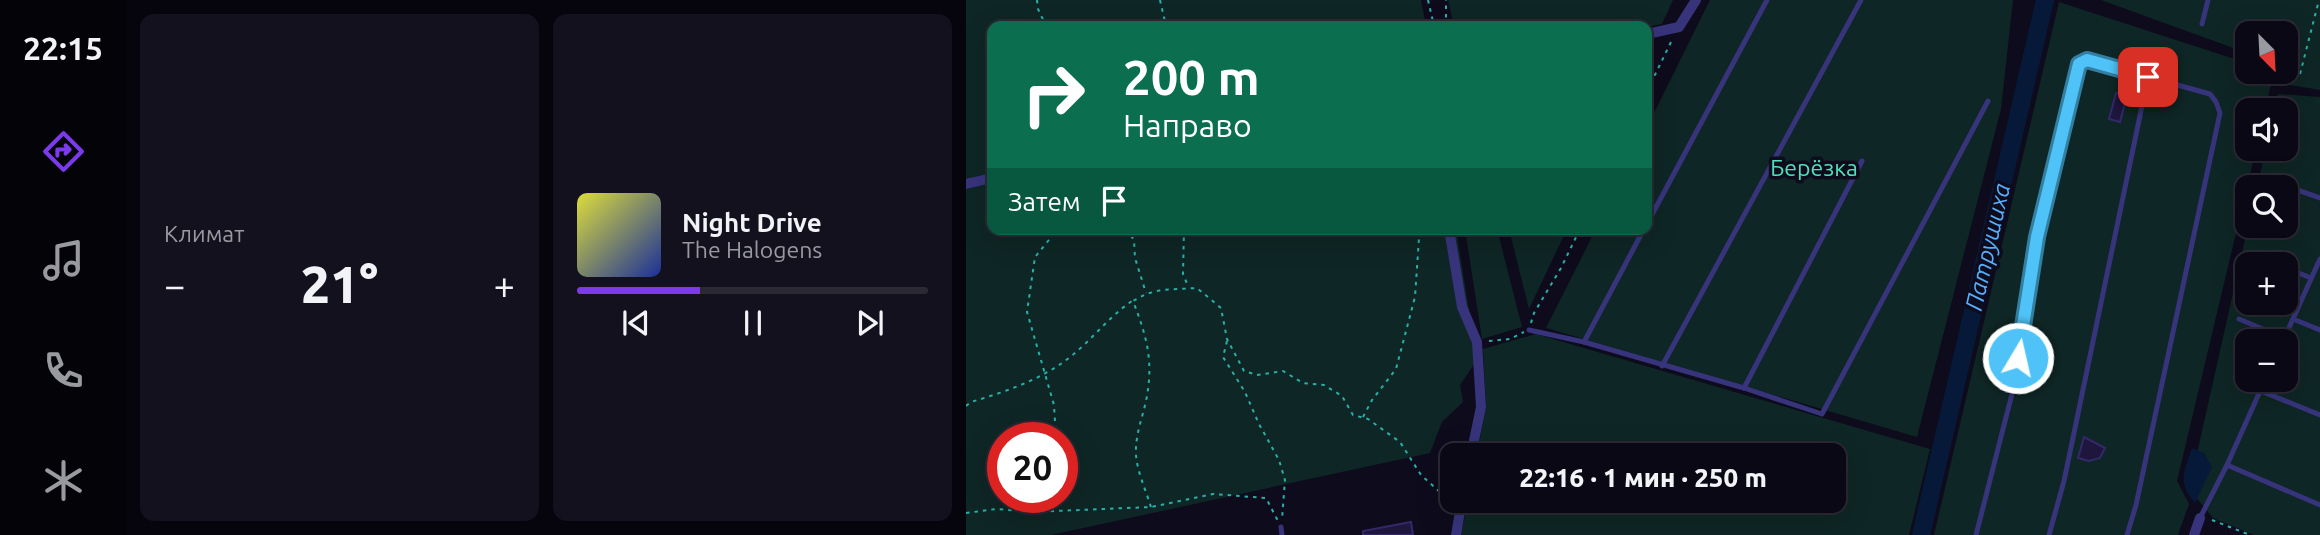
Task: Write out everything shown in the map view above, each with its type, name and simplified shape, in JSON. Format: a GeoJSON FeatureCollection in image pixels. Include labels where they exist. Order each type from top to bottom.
{"type":"FeatureCollection","features":[{"type":"Feature","properties":{"kind":"street"},"geometry":{"type":"LineString","coordinates":[[1652,33],[1679,27],[1696,0]]}},
{"type":"Feature","properties":{"kind":"street"},"geometry":{"type":"LineString","coordinates":[[966,184],[987,179]]}},
{"type":"Feature","properties":{"kind":"street"},"geometry":{"type":"LineString","coordinates":[[1450,235],[1462,307],[1477,342],[1481,407],[1474,443]]}},
{"type":"Feature","properties":{"kind":"street"},"geometry":{"type":"LineString","coordinates":[[1456,535],[1460,513]]}},
{"type":"Feature","properties":{"kind":"street"},"geometry":{"type":"LineString","coordinates":[[2194,535],[2200,518]]}},
{"type":"Feature","properties":{"kind":"lane"},"geometry":{"type":"LineString","coordinates":[[1652,216],[1767,0]]}},
{"type":"Feature","properties":{"kind":"lane"},"geometry":{"type":"LineString","coordinates":[[1662,366],[1861,0]]}},
{"type":"Feature","properties":{"kind":"lane"},"geometry":{"type":"LineString","coordinates":[[2202,24],[2208,0]]}},
{"type":"Feature","properties":{"kind":"lane"},"geometry":{"type":"LineString","coordinates":[[1976,535],[2015,382],[2037,237],[2079,64],[2087,60],[2210,94],[2220,113],[2139,492],[2127,535]]}},
{"type":"Feature","properties":{"kind":"lane"},"geometry":{"type":"LineString","coordinates":[[2049,535],[2064,481],[2148,77]]}},
{"type":"Feature","properties":{"kind":"lane"},"geometry":{"type":"LineString","coordinates":[[1529,330],[1584,342],[1744,388],[1822,414],[1988,101]]}},
{"type":"Feature","properties":{"kind":"lane"},"geometry":{"type":"LineString","coordinates":[[1744,388],[1862,161]]}},
{"type":"Feature","properties":{"kind":"lane"},"geometry":{"type":"LineString","coordinates":[[2298,190],[2320,198]]}},
{"type":"Feature","properties":{"kind":"lane"},"geometry":{"type":"LineString","coordinates":[[1584,342],[1641,235]]}},
{"type":"Feature","properties":{"kind":"lane"},"geometry":{"type":"LineString","coordinates":[[2288,329],[2320,258]]}},
{"type":"Feature","properties":{"kind":"lane"},"geometry":{"type":"LineString","coordinates":[[2298,273],[2311,278]]}},
{"type":"Feature","properties":{"kind":"lane"},"geometry":{"type":"LineString","coordinates":[[2239,319],[2260,329]]}},
{"type":"Feature","properties":{"kind":"lane"},"geometry":{"type":"LineString","coordinates":[[2293,319],[2320,330]]}},
{"type":"Feature","properties":{"kind":"lane"},"geometry":{"type":"LineString","coordinates":[[2200,518],[2260,392]]}},
{"type":"Feature","properties":{"kind":"lane"},"geometry":{"type":"LineString","coordinates":[[2262,392],[2320,415]]}},
{"type":"Feature","properties":{"kind":"lane"},"geometry":{"type":"LineString","coordinates":[[2227,465],[2320,505]]}},
{"type":"Feature","properties":{"kind":"lane"},"geometry":{"type":"LineString","coordinates":[[1281,527],[1282,535]]}},
{"type":"Feature","properties":{"kind":"path"},"geometry":{"type":"LineString","coordinates":[[1037,0],[1044,21]]}},
{"type":"Feature","properties":{"kind":"path"},"geometry":{"type":"LineString","coordinates":[[1160,0],[1165,21]]}},
{"type":"Feature","properties":{"kind":"path"},"geometry":{"type":"LineString","coordinates":[[1428,0],[1432,21]]}},
{"type":"Feature","properties":{"kind":"path"},"geometry":{"type":"LineString","coordinates":[[1446,0],[1446,21]]}},
{"type":"Feature","properties":{"kind":"path"},"geometry":{"type":"LineString","coordinates":[[2300,74],[2319,0]]}},
{"type":"Feature","properties":{"kind":"path"},"geometry":{"type":"LineString","coordinates":[[1652,81],[1679,27]]}},
{"type":"Feature","properties":{"kind":"path"},"geometry":{"type":"LineString","coordinates":[[1053,235],[1035,257],[1027,312],[1054,405],[1055,422]]}},
{"type":"Feature","properties":{"kind":"path"},"geometry":{"type":"LineString","coordinates":[[1130,235],[1134,240],[1135,258],[1146,293]]}},
{"type":"Feature","properties":{"kind":"path"},"geometry":{"type":"LineString","coordinates":[[1184,235],[1183,274],[1189,287]]}},
{"type":"Feature","properties":{"kind":"path"},"geometry":{"type":"LineString","coordinates":[[1363,418],[1376,394],[1396,369],[1415,297],[1418,235]]}},
{"type":"Feature","properties":{"kind":"path"},"geometry":{"type":"LineString","coordinates":[[1477,342],[1510,339],[1529,330],[1534,313],[1577,235]]}},
{"type":"Feature","properties":{"kind":"path"},"geometry":{"type":"LineString","coordinates":[[966,406],[1045,374],[1076,353],[1112,315],[1146,293],[1197,288],[1221,308],[1227,339],[1244,371],[1257,374],[1283,371],[1303,383],[1324,385],[1342,396],[1353,415],[1363,418],[1399,442],[1420,475],[1440,489]]}},
{"type":"Feature","properties":{"kind":"path"},"geometry":{"type":"LineString","coordinates":[[1133,301],[1147,338],[1149,368],[1136,456],[1151,507]]}},
{"type":"Feature","properties":{"kind":"path"},"geometry":{"type":"LineString","coordinates":[[1227,339],[1223,357],[1245,392],[1279,460],[1285,480],[1281,527]]}},
{"type":"Feature","properties":{"kind":"path"},"geometry":{"type":"LineString","coordinates":[[1078,510],[1151,507],[1213,494],[1256,497],[1266,498],[1281,527]]}},
{"type":"Feature","properties":{"kind":"path"},"geometry":{"type":"LineString","coordinates":[[966,513],[987,510]]}},
{"type":"Feature","properties":{"kind":"path"},"geometry":{"type":"LineString","coordinates":[[2200,518],[2206,517],[2250,535]]}},
{"type":"Feature","properties":{"kind":"green space"},"geometry":{"type":"Polygon","coordinates":[[[966,0],[1421,0],[1425,21],[987,21],[987,174],[966,179],[966,0]]]}},
{"type":"Feature","properties":{"kind":"green space"},"geometry":{"type":"Polygon","coordinates":[[[1448,0],[1673,0],[1662,24],[1652,26],[1652,21],[1453,21],[1448,0]]]}},
{"type":"Feature","properties":{"kind":"green space","name":"Берёзка"},"geometry":{"type":"Polygon","coordinates":[[[1710,0],[2013,0],[2001,109],[1917,437],[1546,328],[1593,235],[1652,235],[1652,117],[1710,0]]]}},
{"type":"Feature","properties":{"kind":"green space"},"geometry":{"type":"Polygon","coordinates":[[[2101,0],[2320,0],[2320,90],[2283,84],[2298,84],[2298,21],[2235,21],[2235,49],[2101,0]]]}},
{"type":"Feature","properties":{"kind":"green space"},"geometry":{"type":"Polygon","coordinates":[[[2059,2],[2235,59],[2235,84],[2271,84],[2268,98],[2235,98],[2235,161],[2253,161],[2250,175],[2235,175],[2235,237],[2177,481],[2189,504],[2178,535],[1934,535],[2059,2]]]}},
{"type":"Feature","properties":{"kind":"green space"},"geometry":{"type":"Polygon","coordinates":[[[2278,94],[2320,97],[2320,535],[2254,535],[2213,518],[2189,489],[2235,284],[2235,315],[2298,315],[2298,252],[2242,252],[2245,238],[2298,238],[2298,175],[2260,175],[2263,161],[2298,161],[2298,98],[2277,98],[2278,94]]]}},
{"type":"Feature","properties":{"kind":"green space"},"geometry":{"type":"Polygon","coordinates":[[[987,184],[987,235],[1457,235],[1477,360],[1460,385],[1463,402],[1442,422],[1430,453],[1051,535],[966,535],[966,189],[987,184]]]}},
{"type":"Feature","properties":{"kind":"green space"},"geometry":{"type":"Polygon","coordinates":[[[1466,235],[1499,235],[1522,327],[1482,339],[1466,235]]]}},
{"type":"Feature","properties":{"kind":"green space"},"geometry":{"type":"Polygon","coordinates":[[[1510,235],[1564,235],[1529,309],[1510,235]]]}},
{"type":"Feature","properties":{"kind":"green space"},"geometry":{"type":"Polygon","coordinates":[[[1536,334],[1930,449],[1909,535],[1461,535],[1466,513],[1846,513],[1846,443],[1479,443],[1486,406],[1483,349],[1536,334]]]}},
{"type":"Feature","properties":{"kind":"water"},"geometry":{"type":"Polygon","coordinates":[[[2192,448],[2204,453],[2212,467],[2195,503],[2184,483],[2192,448]]]}},
{"type":"Feature","properties":{"kind":"building"},"geometry":{"type":"Polygon","coordinates":[[[2116,93],[2127,95],[2120,122],[2109,119],[2116,93]]]}},
{"type":"Feature","properties":{"kind":"building"},"geometry":{"type":"Polygon","coordinates":[[[2084,437],[2105,448],[2100,458],[2089,461],[2078,458],[2084,437]]]}},
{"type":"Feature","properties":{"kind":"building"},"geometry":{"type":"Polygon","coordinates":[[[1411,522],[1413,535],[1363,535],[1363,531],[1411,522]]]}},
{"type":"Feature","properties":{"kind":"waterway","name":"Патрушиха"},"geometry":{"type":"LineString","coordinates":[[1921,535],[2045,0]]}},
{"type":"Feature","properties":{"kind":"route"},"geometry":{"type":"LineString","coordinates":[[2018,358],[2037,237],[2079,64],[2087,60],[2148,77]]}}]}
